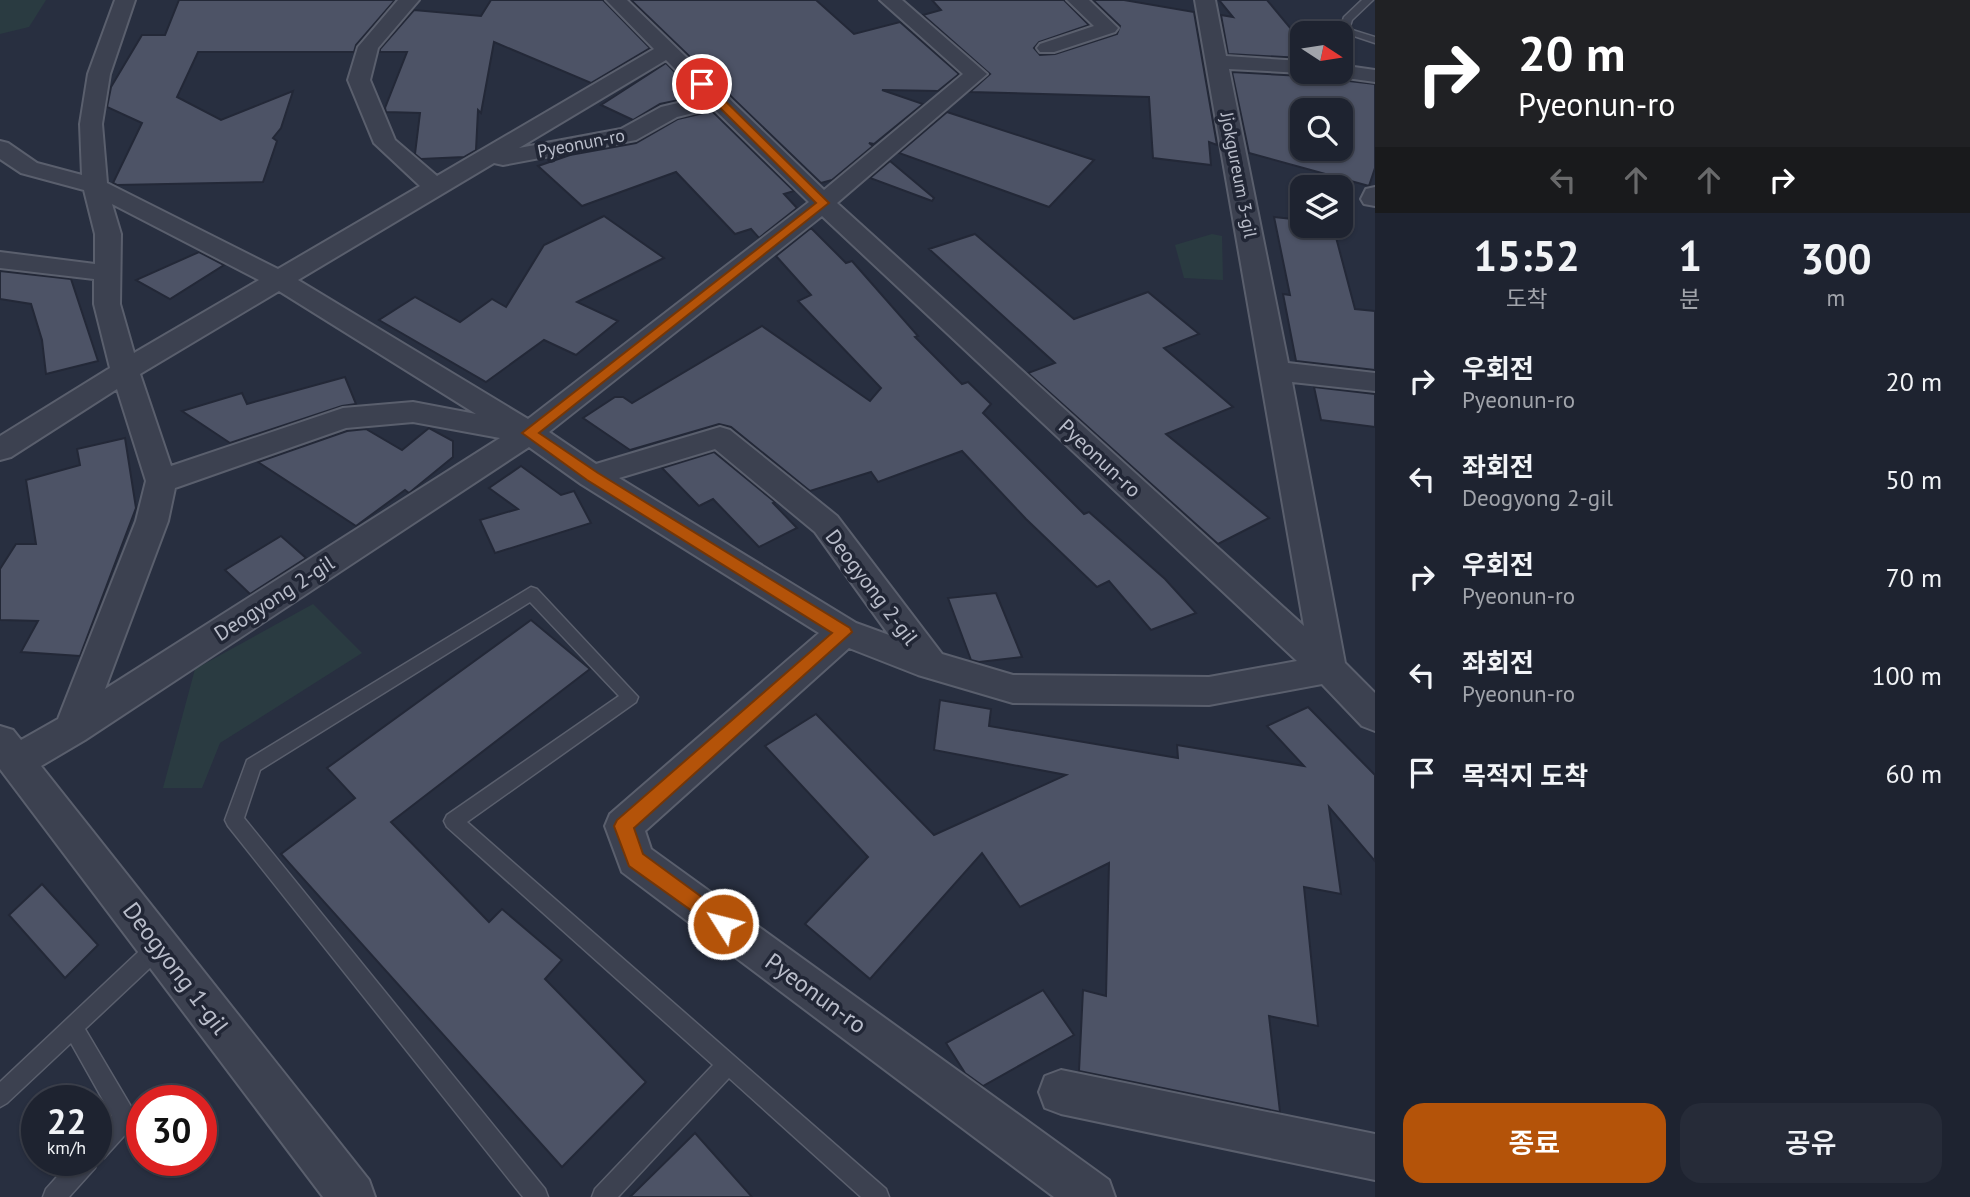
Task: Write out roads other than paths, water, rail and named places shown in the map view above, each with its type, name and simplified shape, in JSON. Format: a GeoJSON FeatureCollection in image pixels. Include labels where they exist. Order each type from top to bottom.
{"type":"FeatureCollection","features":[{"type":"Feature","properties":{"kind":"street"},"geometry":{"type":"LineString","coordinates":[[72,729],[152,521],[161,481],[125,371],[107,304],[108,234],[95,186],[91,124],[99,74],[125,0]]}},
{"type":"Feature","properties":{"kind":"street"},"geometry":{"type":"LineString","coordinates":[[0,450],[125,371],[436,188],[385,143],[359,80],[368,47],[409,0]]}},
{"type":"Feature","properties":{"kind":"street","name":"Pyeonun-ro"},"geometry":{"type":"LineString","coordinates":[[616,0],[823,203],[1329,669],[1375,716]]}},
{"type":"Feature","properties":{"kind":"street"},"geometry":{"type":"LineString","coordinates":[[529,433],[823,203],[976,74],[890,0]]}},
{"type":"Feature","properties":{"kind":"street"},"geometry":{"type":"LineString","coordinates":[[1047,48],[1108,28],[1077,0]]}},
{"type":"Feature","properties":{"kind":"street","name":"Jjokgureum 3-gil"},"geometry":{"type":"LineString","coordinates":[[1204,0],[1276,371],[1329,669]]}},
{"type":"Feature","properties":{"kind":"street","name":"Pyeonun-ro"},"geometry":{"type":"LineString","coordinates":[[436,188],[667,50]]}},
{"type":"Feature","properties":{"kind":"street"},"geometry":{"type":"LineString","coordinates":[[1217,62],[1290,67]]}},
{"type":"Feature","properties":{"kind":"street"},"geometry":{"type":"LineString","coordinates":[[1353,73],[1375,76]]}},
{"type":"Feature","properties":{"kind":"street","name":"Pyeonun-ro"},"geometry":{"type":"LineString","coordinates":[[480,162],[628,135],[669,111],[719,100]]}},
{"type":"Feature","properties":{"kind":"street","name":"Deogyong 2-gil"},"geometry":{"type":"LineString","coordinates":[[0,148],[29,168],[95,186],[281,281],[529,433],[592,476],[844,632],[930,665],[1013,689],[1209,691],[1329,669]]}},
{"type":"Feature","properties":{"kind":"street"},"geometry":{"type":"LineString","coordinates":[[0,260],[107,273]]}},
{"type":"Feature","properties":{"kind":"street"},"geometry":{"type":"LineString","coordinates":[[1276,371],[1375,382]]}},
{"type":"Feature","properties":{"kind":"street","name":"Deogyong 2-gil"},"geometry":{"type":"LineString","coordinates":[[161,481],[343,418],[413,412],[529,433]]}},
{"type":"Feature","properties":{"kind":"street","name":"Deogyong 2-gil"},"geometry":{"type":"LineString","coordinates":[[6,757],[72,729],[529,433]]}},
{"type":"Feature","properties":{"kind":"street","name":"Deogyong 2-gil"},"geometry":{"type":"LineString","coordinates":[[592,476],[720,437],[826,524],[930,665]]}},
{"type":"Feature","properties":{"kind":"street","name":"Pyeonun-ro"},"geometry":{"type":"LineString","coordinates":[[844,632],[624,826],[636,860],[1092,1197]]}},
{"type":"Feature","properties":{"kind":"street","name":"Deogyong 1-gil"},"geometry":{"type":"LineString","coordinates":[[6,757],[159,946],[352,1197]]}},
{"type":"Feature","properties":{"kind":"street"},"geometry":{"type":"LineString","coordinates":[[1061,1092],[1375,1157]]}},
{"type":"Feature","properties":{"kind":"lane"},"geometry":{"type":"LineString","coordinates":[[1368,0],[1347,19],[1344,31],[1375,40]]}},
{"type":"Feature","properties":{"kind":"lane"},"geometry":{"type":"LineString","coordinates":[[537,1197],[234,820],[253,765],[531,593],[630,697],[453,821],[878,1197]]}},
{"type":"Feature","properties":{"kind":"lane"},"geometry":{"type":"LineString","coordinates":[[0,1096],[159,946]]}},
{"type":"Feature","properties":{"kind":"lane"},"geometry":{"type":"LineString","coordinates":[[73,1028],[106,1085]]}},
{"type":"Feature","properties":{"kind":"lane"},"geometry":{"type":"LineString","coordinates":[[603,1197],[728,1064]]}},
{"type":"Feature","properties":{"kind":"lane"},"geometry":{"type":"LineString","coordinates":[[112,1096],[125,1118],[112,1132]]}},
{"type":"Feature","properties":{"kind":"lane"},"geometry":{"type":"LineString","coordinates":[[54,1197],[73,1176]]}}]}
